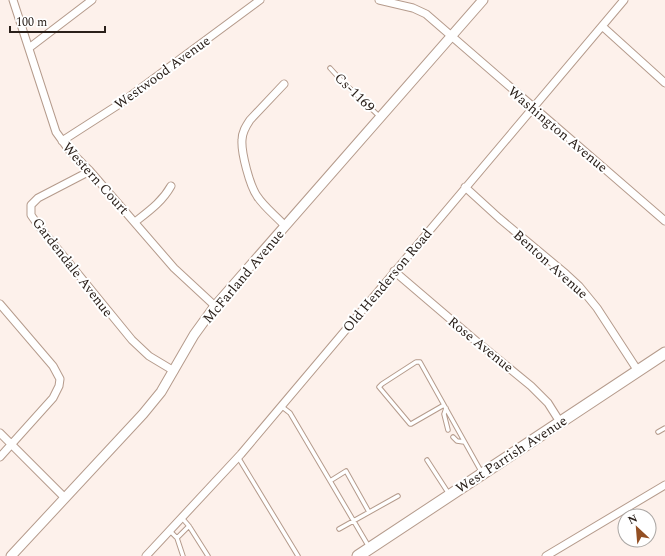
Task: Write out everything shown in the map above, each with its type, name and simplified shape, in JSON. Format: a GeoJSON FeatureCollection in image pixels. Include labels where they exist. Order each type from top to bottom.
{"type":"FeatureCollection","features":[{"type":"Feature","properties":{"kind":"main road","name":"West Parrish Avenue"},"geometry":{"type":"LineString","coordinates":[[358,556],[665,353]]}},
{"type":"Feature","properties":{"kind":"street","name":"Western Court"},"geometry":{"type":"LineString","coordinates":[[13,0],[56,132],[62,141],[174,268],[216,306]]}},
{"type":"Feature","properties":{"kind":"street"},"geometry":{"type":"LineString","coordinates":[[29,48],[92,0]]}},
{"type":"Feature","properties":{"kind":"street","name":"Westwood Avenue"},"geometry":{"type":"LineString","coordinates":[[62,141],[118,105],[260,0]]}},
{"type":"Feature","properties":{"kind":"street","name":"Washington Avenue"},"geometry":{"type":"LineString","coordinates":[[379,0],[413,8],[426,14],[665,221]]}},
{"type":"Feature","properties":{"kind":"street","name":"McFarland Avenue"},"geometry":{"type":"LineString","coordinates":[[11,556],[143,414],[161,392],[194,335],[216,306],[483,0]]}},
{"type":"Feature","properties":{"kind":"street","name":"Old Henderson Road"},"geometry":{"type":"LineString","coordinates":[[146,556],[238,457],[624,0]]}},
{"type":"Feature","properties":{"kind":"street"},"geometry":{"type":"LineString","coordinates":[[602,26],[665,83]]}},
{"type":"Feature","properties":{"kind":"street"},"geometry":{"type":"LineString","coordinates":[[284,84],[250,120],[246,126],[242,140],[244,160],[254,190],[262,203],[285,226]]}},
{"type":"Feature","properties":{"kind":"street","name":"Gardendale Avenue"},"geometry":{"type":"LineString","coordinates":[[90,171],[38,198],[31,205],[32,215],[38,225],[132,340],[149,356],[174,371]]}},
{"type":"Feature","properties":{"kind":"street"},"geometry":{"type":"LineString","coordinates":[[135,222],[158,204],[166,195],[170,186]]}},
{"type":"Feature","properties":{"kind":"street","name":"Benton Avenue"},"geometry":{"type":"LineString","coordinates":[[466,187],[579,286],[597,308],[638,371]]}},
{"type":"Feature","properties":{"kind":"street","name":"Rose Avenue"},"geometry":{"type":"LineString","coordinates":[[394,271],[531,386],[548,403],[560,422]]}},
{"type":"Feature","properties":{"kind":"street"},"geometry":{"type":"LineString","coordinates":[[0,304],[53,366],[60,379],[59,386],[53,398],[0,456]]}},
{"type":"Feature","properties":{"kind":"street"},"geometry":{"type":"LineString","coordinates":[[0,433],[65,498]]}},
{"type":"Feature","properties":{"kind":"street"},"geometry":{"type":"LineString","coordinates":[[546,556],[665,485]]}},
{"type":"Feature","properties":{"kind":"lane","name":"Cs-1169"},"geometry":{"type":"LineString","coordinates":[[330,68],[380,117]]}},
{"type":"Feature","properties":{"kind":"lane"},"geometry":{"type":"LineString","coordinates":[[445,406],[410,424],[379,387],[420,362],[445,406],[482,474]]}},
{"type":"Feature","properties":{"kind":"lane"},"geometry":{"type":"LineString","coordinates":[[281,406],[290,413],[370,548]]}},
{"type":"Feature","properties":{"kind":"lane"},"geometry":{"type":"LineString","coordinates":[[445,406],[444,414],[448,430]]}},
{"type":"Feature","properties":{"kind":"lane"},"geometry":{"type":"LineString","coordinates":[[658,432],[665,428]]}},
{"type":"Feature","properties":{"kind":"lane"},"geometry":{"type":"LineString","coordinates":[[452,437],[457,441],[464,442]]}},
{"type":"Feature","properties":{"kind":"lane"},"geometry":{"type":"LineString","coordinates":[[238,457],[298,556]]}},
{"type":"Feature","properties":{"kind":"lane"},"geometry":{"type":"LineString","coordinates":[[427,460],[450,495]]}},
{"type":"Feature","properties":{"kind":"lane"},"geometry":{"type":"LineString","coordinates":[[330,481],[346,471],[369,512]]}},
{"type":"Feature","properties":{"kind":"lane"},"geometry":{"type":"LineString","coordinates":[[339,529],[398,496]]}},
{"type":"Feature","properties":{"kind":"lane"},"geometry":{"type":"LineString","coordinates":[[182,518],[190,526],[208,556]]}},
{"type":"Feature","properties":{"kind":"lane"},"geometry":{"type":"LineString","coordinates":[[177,538],[190,526]]}},
{"type":"Feature","properties":{"kind":"lane"},"geometry":{"type":"LineString","coordinates":[[170,531],[177,538],[183,556]]}}]}
